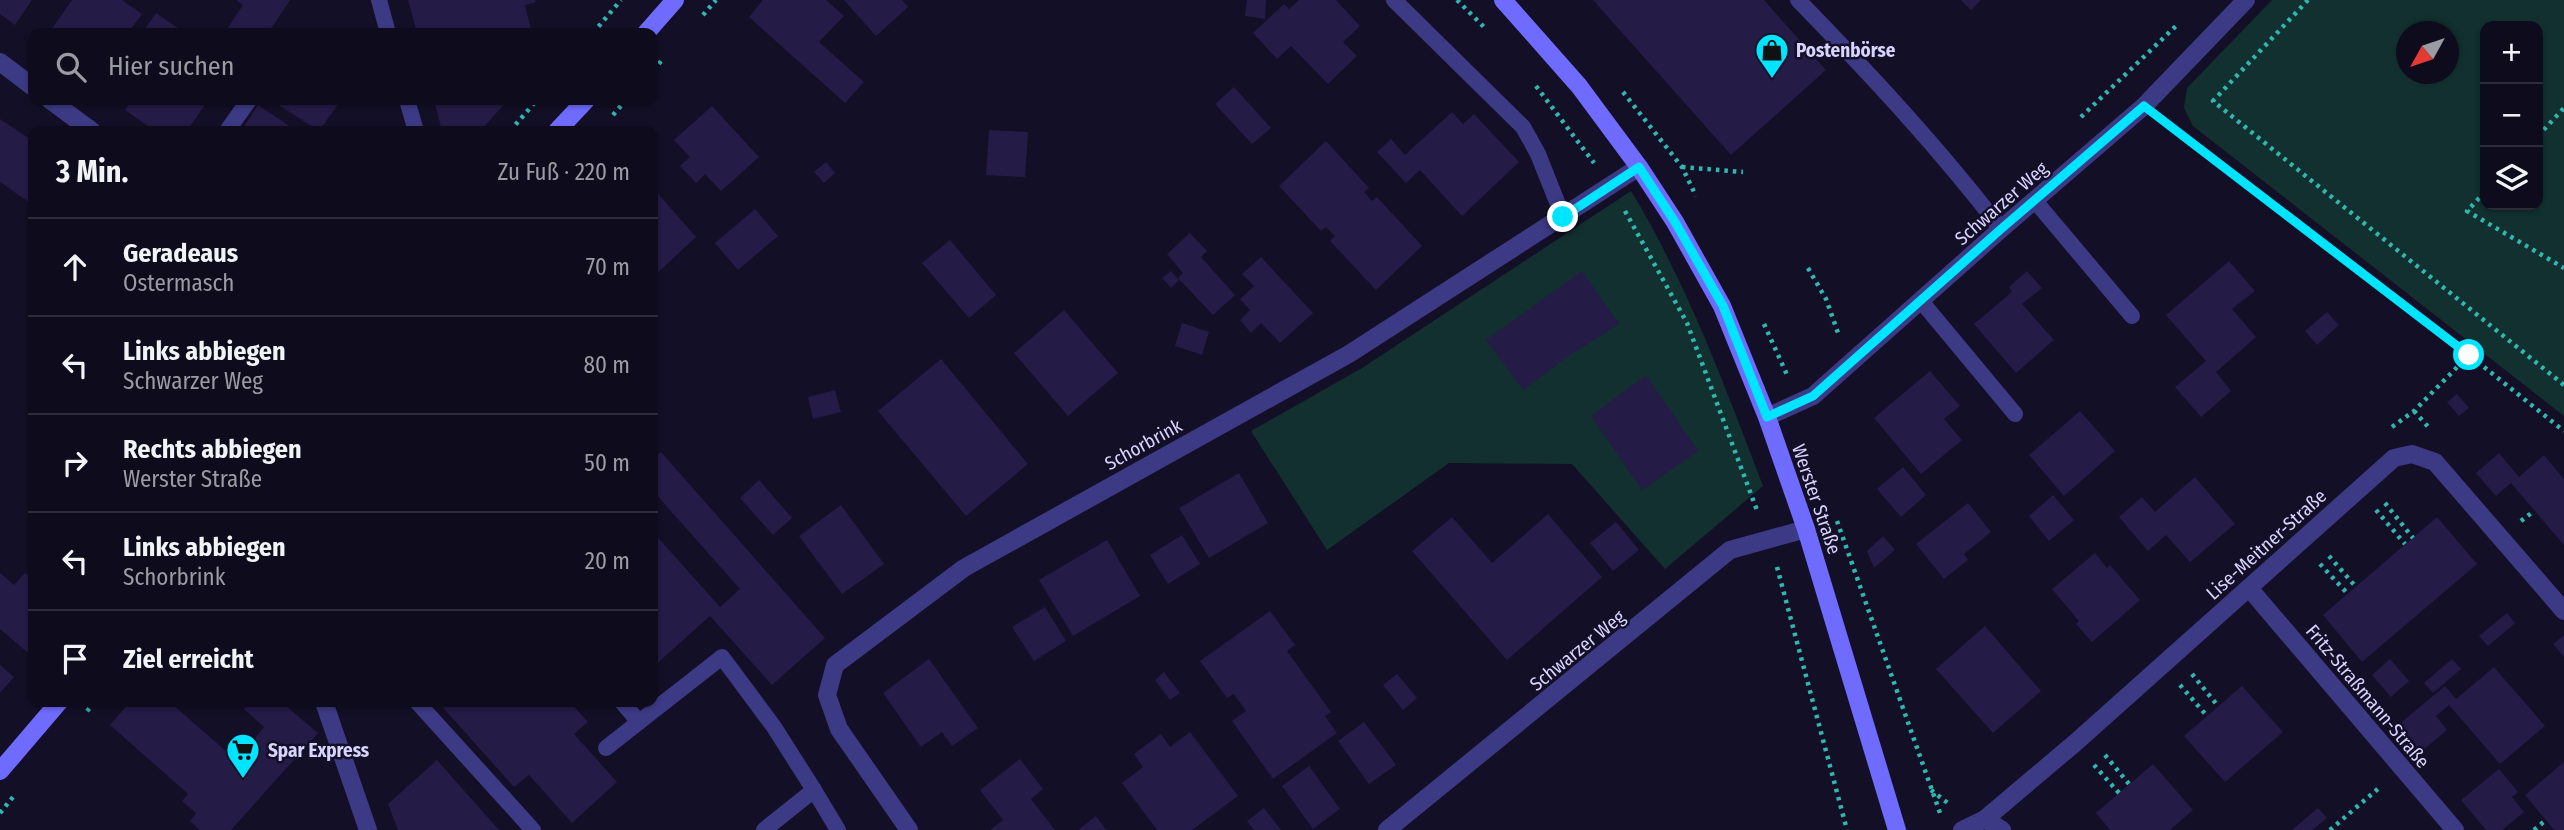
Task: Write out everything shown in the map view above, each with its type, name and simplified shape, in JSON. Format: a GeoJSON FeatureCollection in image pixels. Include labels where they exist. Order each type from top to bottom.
{"type":"FeatureCollection","features":[{"type":"Feature","properties":{"kind":"main road"},"geometry":{"type":"LineString","coordinates":[[650,28],[675,0]]}},
{"type":"Feature","properties":{"kind":"main road","name":"Werster Straße"},"geometry":{"type":"LineString","coordinates":[[1503,0],[1578,86],[1639,167],[1675,222],[1723,306],[1767,417],[1806,529],[1898,830]]}},
{"type":"Feature","properties":{"kind":"main road"},"geometry":{"type":"LineString","coordinates":[[562,126],[581,105]]}},
{"type":"Feature","properties":{"kind":"main road"},"geometry":{"type":"LineString","coordinates":[[0,771],[55,707]]}},
{"type":"Feature","properties":{"kind":"street","name":"Schwarzer Weg"},"geometry":{"type":"LineString","coordinates":[[1767,417],[1813,396],[2144,106],[2246,0]]}},
{"type":"Feature","properties":{"kind":"street"},"geometry":{"type":"LineString","coordinates":[[1,65],[28,84]]}},
{"type":"Feature","properties":{"kind":"street"},"geometry":{"type":"LineString","coordinates":[[57,105],[85,126]]}},
{"type":"Feature","properties":{"kind":"street","name":"Schorbrink"},"geometry":{"type":"LineString","coordinates":[[909,830],[839,729],[827,695],[835,665],[964,568],[1349,354],[1639,167]]}},
{"type":"Feature","properties":{"kind":"street","name":"Lise-Meitner-Straße"},"geometry":{"type":"LineString","coordinates":[[1962,830],[1985,819],[2249,589],[2394,458],[2412,454],[2435,462],[2564,611]]}},
{"type":"Feature","properties":{"kind":"street","name":"Schwarzer Weg"},"geometry":{"type":"LineString","coordinates":[[1387,830],[1730,551],[1806,529]]}},
{"type":"Feature","properties":{"kind":"street","name":"Fritz-Straßmann-Straße"},"geometry":{"type":"LineString","coordinates":[[2249,589],[2455,830]]}},
{"type":"Feature","properties":{"kind":"street"},"geometry":{"type":"LineString","coordinates":[[326,707],[368,830]]}},
{"type":"Feature","properties":{"kind":"street"},"geometry":{"type":"LineString","coordinates":[[1985,819],[2002,830]]}},
{"type":"Feature","properties":{"kind":"lane"},"geometry":{"type":"LineString","coordinates":[[379,0],[387,28]]}},
{"type":"Feature","properties":{"kind":"lane"},"geometry":{"type":"LineString","coordinates":[[1394,0],[1524,127],[1538,154],[1563,217]]}},
{"type":"Feature","properties":{"kind":"lane"},"geometry":{"type":"LineString","coordinates":[[1798,0],[1863,67],[1961,177],[2001,229]]}},
{"type":"Feature","properties":{"kind":"lane"},"geometry":{"type":"LineString","coordinates":[[231,126],[245,105]]}},
{"type":"Feature","properties":{"kind":"lane"},"geometry":{"type":"LineString","coordinates":[[408,105],[415,126]]}},
{"type":"Feature","properties":{"kind":"lane"},"geometry":{"type":"LineString","coordinates":[[2035,201],[2132,316]]}},
{"type":"Feature","properties":{"kind":"lane"},"geometry":{"type":"LineString","coordinates":[[1921,301],[2015,414]]}},
{"type":"Feature","properties":{"kind":"lane"},"geometry":{"type":"LineString","coordinates":[[606,748],[722,657],[774,727],[838,830]]}},
{"type":"Feature","properties":{"kind":"lane"},"geometry":{"type":"LineString","coordinates":[[422,707],[533,830]]}},
{"type":"Feature","properties":{"kind":"lane"},"geometry":{"type":"LineString","coordinates":[[626,707],[639,722]]}},
{"type":"Feature","properties":{"kind":"lane"},"geometry":{"type":"LineString","coordinates":[[764,830],[814,790]]}},
{"type":"Feature","properties":{"kind":"path"},"geometry":{"type":"LineString","coordinates":[[597,28],[621,0]]}},
{"type":"Feature","properties":{"kind":"path"},"geometry":{"type":"LineString","coordinates":[[1457,0],[1492,35]]}},
{"type":"Feature","properties":{"kind":"path"},"geometry":{"type":"LineString","coordinates":[[2308,0],[2213,101],[2564,385]]}},
{"type":"Feature","properties":{"kind":"path"},"geometry":{"type":"LineString","coordinates":[[1533,81],[1610,185],[1687,323],[1769,539],[1847,830]]}},
{"type":"Feature","properties":{"kind":"path"},"geometry":{"type":"LineString","coordinates":[[514,126],[533,105]]}},
{"type":"Feature","properties":{"kind":"path"},"geometry":{"type":"LineString","coordinates":[[2144,106],[2564,431]]}},
{"type":"Feature","properties":{"kind":"path"},"geometry":{"type":"LineString","coordinates":[[2543,131],[2564,108]]}},
{"type":"Feature","properties":{"kind":"path"},"geometry":{"type":"LineString","coordinates":[[1682,167],[1743,172]]}},
{"type":"Feature","properties":{"kind":"path"},"geometry":{"type":"LineString","coordinates":[[2480,197],[2467,211],[2564,268]]}},
{"type":"Feature","properties":{"kind":"path"},"geometry":{"type":"LineString","coordinates":[[1808,268],[1826,299],[1840,339]]}},
{"type":"Feature","properties":{"kind":"path"},"geometry":{"type":"LineString","coordinates":[[2330,830],[2402,769]]}},
{"type":"Feature","properties":{"kind":"path"},"geometry":{"type":"LineString","coordinates":[[2534,830],[2546,820]]}},
{"type":"Feature","properties":{"kind":"green space"},"geometry":{"type":"Polygon","coordinates":[[[2272,0],[2564,0],[2564,416],[2193,126],[2184,108],[2187,88],[2272,0]]]}},
{"type":"Feature","properties":{"kind":"green space"},"geometry":{"type":"Polygon","coordinates":[[[1631,191],[1688,299],[1763,486],[1665,569],[1572,464],[1449,463],[1327,550],[1251,431],[1362,368],[1631,191]]]}},
{"type":"Feature","properties":{"kind":"building"},"geometry":{"type":"Polygon","coordinates":[[[0,0],[32,0],[15,25],[0,14],[0,0]]]}},
{"type":"Feature","properties":{"kind":"building"},"geometry":{"type":"Polygon","coordinates":[[[72,0],[122,0],[142,14],[132,28],[52,28],[72,0]]]}},
{"type":"Feature","properties":{"kind":"building"},"geometry":{"type":"Polygon","coordinates":[[[236,0],[290,0],[271,28],[228,28],[243,5],[236,0]]]}},
{"type":"Feature","properties":{"kind":"building"},"geometry":{"type":"Polygon","coordinates":[[[408,0],[536,2],[525,5],[531,28],[416,28],[408,0]]]}},
{"type":"Feature","properties":{"kind":"building"},"geometry":{"type":"Polygon","coordinates":[[[763,0],[826,0],[844,16],[819,42],[864,82],[845,103],[749,17],[763,0]]]}},
{"type":"Feature","properties":{"kind":"building"},"geometry":{"type":"Polygon","coordinates":[[[844,0],[902,0],[908,7],[876,36],[844,0]]]}},
{"type":"Feature","properties":{"kind":"building"},"geometry":{"type":"Polygon","coordinates":[[[1247,0],[1266,0],[1265,19],[1245,16],[1247,0]]]}},
{"type":"Feature","properties":{"kind":"building"},"geometry":{"type":"Polygon","coordinates":[[[1299,0],[1336,0],[1360,26],[1343,42],[1357,56],[1328,84],[1291,46],[1277,59],[1253,33],[1284,4],[1289,9],[1299,0]]]}},
{"type":"Feature","properties":{"kind":"building"},"geometry":{"type":"Polygon","coordinates":[[[1593,0],[1764,0],[1826,70],[1731,155],[1593,0]]]}},
{"type":"Feature","properties":{"kind":"building"},"geometry":{"type":"Polygon","coordinates":[[[1961,0],[1981,0],[1971,10],[1961,0]]]}},
{"type":"Feature","properties":{"kind":"building"},"geometry":{"type":"Polygon","coordinates":[[[156,13],[178,28],[146,28],[156,13]]]}},
{"type":"Feature","properties":{"kind":"building"},"geometry":{"type":"Polygon","coordinates":[[[1234,87],[1271,128],[1252,144],[1215,104],[1234,87]]]}},
{"type":"Feature","properties":{"kind":"building"},"geometry":{"type":"Polygon","coordinates":[[[128,105],[205,105],[190,126],[148,126],[125,110],[128,105]]]}},
{"type":"Feature","properties":{"kind":"building"},"geometry":{"type":"Polygon","coordinates":[[[258,105],[290,126],[244,126],[258,105]]]}},
{"type":"Feature","properties":{"kind":"building"},"geometry":{"type":"Polygon","coordinates":[[[279,105],[337,105],[323,126],[311,126],[279,105]]]}},
{"type":"Feature","properties":{"kind":"building"},"geometry":{"type":"Polygon","coordinates":[[[435,105],[503,105],[485,126],[441,126],[435,105]]]}},
{"type":"Feature","properties":{"kind":"building"},"geometry":{"type":"Polygon","coordinates":[[[712,106],[759,157],[721,191],[705,174],[696,183],[680,166],[690,157],[674,140],[712,106]]]}},
{"type":"Feature","properties":{"kind":"building"},"geometry":{"type":"Polygon","coordinates":[[[1452,112],[1463,124],[1474,114],[1519,162],[1462,216],[1420,170],[1406,183],[1377,152],[1391,139],[1405,155],[1452,112]]]}},
{"type":"Feature","properties":{"kind":"building"},"geometry":{"type":"Polygon","coordinates":[[[0,119],[28,138],[28,202],[0,182],[0,119]]]}},
{"type":"Feature","properties":{"kind":"building"},"geometry":{"type":"Polygon","coordinates":[[[989,130],[1028,132],[1025,177],[986,175],[989,130]]]}},
{"type":"Feature","properties":{"kind":"building"},"geometry":{"type":"Polygon","coordinates":[[[1326,141],[1369,188],[1364,192],[1372,201],[1377,197],[1422,246],[1376,290],[1330,241],[1335,236],[1326,227],[1321,231],[1279,186],[1326,141]]]}},
{"type":"Feature","properties":{"kind":"building"},"geometry":{"type":"Polygon","coordinates":[[[826,162],[835,173],[824,183],[814,172],[826,162]]]}},
{"type":"Feature","properties":{"kind":"building"},"geometry":{"type":"Polygon","coordinates":[[[658,194],[696,237],[658,272],[658,194]]]}},
{"type":"Feature","properties":{"kind":"building"},"geometry":{"type":"Polygon","coordinates":[[[755,209],[778,236],[738,270],[715,243],[755,209]]]}},
{"type":"Feature","properties":{"kind":"building"},"geometry":{"type":"Polygon","coordinates":[[[1190,233],[1207,251],[1201,257],[1235,295],[1213,315],[1178,278],[1183,273],[1167,254],[1190,233]]]}},
{"type":"Feature","properties":{"kind":"building"},"geometry":{"type":"Polygon","coordinates":[[[950,240],[996,295],[969,318],[922,263],[950,240]]]}},
{"type":"Feature","properties":{"kind":"building"},"geometry":{"type":"Polygon","coordinates":[[[1261,257],[1313,313],[1280,343],[1261,323],[1251,333],[1240,320],[1250,310],[1240,299],[1254,286],[1242,274],[1261,257]]]}},
{"type":"Feature","properties":{"kind":"building"},"geometry":{"type":"Polygon","coordinates":[[[2229,261],[2255,291],[2232,309],[2256,337],[2216,372],[2231,391],[2201,417],[2175,387],[2206,361],[2166,315],[2229,261]]]}},
{"type":"Feature","properties":{"kind":"building"},"geometry":{"type":"Polygon","coordinates":[[[1171,271],[1179,280],[1171,288],[1162,278],[1171,271]]]}},
{"type":"Feature","properties":{"kind":"building"},"geometry":{"type":"Polygon","coordinates":[[[1582,271],[1619,324],[1567,357],[1523,390],[1486,340],[1582,271]]]}},
{"type":"Feature","properties":{"kind":"building"},"geometry":{"type":"Polygon","coordinates":[[[2027,271],[2042,288],[2022,304],[2054,340],[2016,373],[1974,324],[2012,292],[2009,287],[2027,271]]]}},
{"type":"Feature","properties":{"kind":"building"},"geometry":{"type":"Polygon","coordinates":[[[1064,310],[1118,373],[1068,416],[1014,353],[1064,310]]]}},
{"type":"Feature","properties":{"kind":"building"},"geometry":{"type":"Polygon","coordinates":[[[2327,312],[2339,325],[2317,345],[2305,331],[2327,312]]]}},
{"type":"Feature","properties":{"kind":"building"},"geometry":{"type":"Polygon","coordinates":[[[1182,323],[1209,332],[1202,355],[1175,346],[1182,323]]]}},
{"type":"Feature","properties":{"kind":"building"},"geometry":{"type":"Polygon","coordinates":[[[941,359],[1028,464],[966,516],[878,411],[941,359]]]}},
{"type":"Feature","properties":{"kind":"building"},"geometry":{"type":"Polygon","coordinates":[[[1930,371],[1960,406],[1944,419],[1962,440],[1921,474],[1874,418],[1930,371]]]}},
{"type":"Feature","properties":{"kind":"building"},"geometry":{"type":"Polygon","coordinates":[[[1646,375],[1698,451],[1642,490],[1591,416],[1646,375]]]}},
{"type":"Feature","properties":{"kind":"building"},"geometry":{"type":"Polygon","coordinates":[[[835,390],[841,412],[813,419],[808,397],[835,390]]]}},
{"type":"Feature","properties":{"kind":"building"},"geometry":{"type":"Polygon","coordinates":[[[2457,394],[2469,408],[2459,416],[2447,402],[2457,394]]]}},
{"type":"Feature","properties":{"kind":"building"},"geometry":{"type":"Polygon","coordinates":[[[2080,411],[2115,451],[2064,496],[2029,455],[2080,411]]]}},
{"type":"Feature","properties":{"kind":"building"},"geometry":{"type":"Polygon","coordinates":[[[661,452],[825,638],[772,685],[710,616],[658,663],[658,538],[720,607],[740,589],[658,497],[658,454],[661,452]]]}},
{"type":"Feature","properties":{"kind":"building"},"geometry":{"type":"Polygon","coordinates":[[[2499,453],[2519,477],[2544,455],[2564,479],[2564,545],[2511,483],[2496,496],[2476,473],[2499,453]]]}},
{"type":"Feature","properties":{"kind":"building"},"geometry":{"type":"Polygon","coordinates":[[[1903,467],[1926,495],[1901,517],[1877,489],[1903,467]]]}},
{"type":"Feature","properties":{"kind":"building"},"geometry":{"type":"Polygon","coordinates":[[[1239,473],[1268,523],[1209,558],[1179,508],[1239,473]]]}},
{"type":"Feature","properties":{"kind":"building"},"geometry":{"type":"Polygon","coordinates":[[[2195,477],[2235,524],[2190,562],[2166,535],[2148,551],[2119,517],[2142,497],[2155,512],[2195,477]]]}},
{"type":"Feature","properties":{"kind":"building"},"geometry":{"type":"Polygon","coordinates":[[[759,480],[792,518],[773,535],[740,498],[759,480]]]}},
{"type":"Feature","properties":{"kind":"building"},"geometry":{"type":"Polygon","coordinates":[[[2053,495],[2074,520],[2049,541],[2029,516],[2053,495]]]}},
{"type":"Feature","properties":{"kind":"building"},"geometry":{"type":"Polygon","coordinates":[[[1968,503],[1991,532],[1964,554],[1968,560],[1944,579],[1916,544],[1968,503]]]}},
{"type":"Feature","properties":{"kind":"building"},"geometry":{"type":"Polygon","coordinates":[[[841,505],[884,564],[842,594],[799,536],[841,505]]]}},
{"type":"Feature","properties":{"kind":"building"},"geometry":{"type":"Polygon","coordinates":[[[1548,514],[1602,577],[1507,660],[1412,551],[1452,517],[1492,563],[1548,514]]]}},
{"type":"Feature","properties":{"kind":"building"},"geometry":{"type":"Polygon","coordinates":[[[2437,517],[2477,564],[2362,662],[2323,615],[2437,517]]]}},
{"type":"Feature","properties":{"kind":"building"},"geometry":{"type":"Polygon","coordinates":[[[1616,522],[1639,550],[1613,571],[1590,543],[1616,522]]]}},
{"type":"Feature","properties":{"kind":"building"},"geometry":{"type":"Polygon","coordinates":[[[1182,535],[1200,564],[1168,584],[1150,555],[1182,535]]]}},
{"type":"Feature","properties":{"kind":"building"},"geometry":{"type":"Polygon","coordinates":[[[1883,536],[1895,550],[1874,568],[1867,551],[1883,536]]]}},
{"type":"Feature","properties":{"kind":"building"},"geometry":{"type":"Polygon","coordinates":[[[1107,540],[1140,596],[1073,636],[1039,580],[1107,540]]]}},
{"type":"Feature","properties":{"kind":"building"},"geometry":{"type":"Polygon","coordinates":[[[2095,553],[2107,568],[2110,565],[2140,600],[2092,642],[2076,624],[2079,621],[2052,589],[2095,553]]]}},
{"type":"Feature","properties":{"kind":"building"},"geometry":{"type":"Polygon","coordinates":[[[0,573],[14,585],[25,573],[28,575],[28,651],[0,629],[0,573]]]}},
{"type":"Feature","properties":{"kind":"building"},"geometry":{"type":"Polygon","coordinates":[[[1045,607],[1066,641],[1034,661],[1012,627],[1045,607]]]}},
{"type":"Feature","properties":{"kind":"building"},"geometry":{"type":"Polygon","coordinates":[[[1270,611],[1295,645],[1287,651],[1331,712],[1325,716],[1337,733],[1273,779],[1232,721],[1246,711],[1234,694],[1227,698],[1200,661],[1270,611]]]}},
{"type":"Feature","properties":{"kind":"building"},"geometry":{"type":"Polygon","coordinates":[[[2507,613],[2515,623],[2488,646],[2479,636],[2507,613]]]}},
{"type":"Feature","properties":{"kind":"building"},"geometry":{"type":"Polygon","coordinates":[[[1985,626],[2041,691],[1993,733],[1936,669],[1985,626]]]}},
{"type":"Feature","properties":{"kind":"building"},"geometry":{"type":"Polygon","coordinates":[[[2564,635],[2564,657],[2553,644],[2564,635]]]}},
{"type":"Feature","properties":{"kind":"building"},"geometry":{"type":"Polygon","coordinates":[[[929,659],[978,728],[952,746],[942,732],[921,747],[883,693],[929,659]]]}},
{"type":"Feature","properties":{"kind":"building"},"geometry":{"type":"Polygon","coordinates":[[[2390,659],[2409,681],[2391,697],[2372,675],[2390,659]]]}},
{"type":"Feature","properties":{"kind":"building"},"geometry":{"type":"Polygon","coordinates":[[[2452,659],[2461,669],[2433,693],[2424,683],[2452,659]]]}},
{"type":"Feature","properties":{"kind":"building"},"geometry":{"type":"Polygon","coordinates":[[[0,665],[14,677],[0,693],[0,665]]]}},
{"type":"Feature","properties":{"kind":"building"},"geometry":{"type":"Polygon","coordinates":[[[2494,667],[2545,726],[2500,764],[2449,705],[2436,716],[2447,730],[2421,752],[2398,725],[2445,686],[2456,699],[2494,667]]]}},
{"type":"Feature","properties":{"kind":"building"},"geometry":{"type":"Polygon","coordinates":[[[1164,672],[1180,693],[1170,700],[1155,680],[1164,672]]]}},
{"type":"Feature","properties":{"kind":"building"},"geometry":{"type":"Polygon","coordinates":[[[1397,674],[1417,698],[1403,710],[1383,685],[1397,674]]]}},
{"type":"Feature","properties":{"kind":"building"},"geometry":{"type":"Polygon","coordinates":[[[2242,686],[2283,732],[2225,782],[2184,736],[2242,686]]]}},
{"type":"Feature","properties":{"kind":"building"},"geometry":{"type":"Polygon","coordinates":[[[126,707],[176,707],[237,761],[264,727],[244,709],[246,707],[287,707],[318,733],[231,830],[200,830],[190,821],[196,813],[182,801],[188,794],[110,725],[126,707]]]}},
{"type":"Feature","properties":{"kind":"building"},"geometry":{"type":"Polygon","coordinates":[[[442,707],[574,707],[588,722],[574,734],[617,782],[572,823],[529,775],[514,787],[442,707]]]}},
{"type":"Feature","properties":{"kind":"building"},"geometry":{"type":"Polygon","coordinates":[[[1364,722],[1396,765],[1369,784],[1338,741],[1364,722]]]}},
{"type":"Feature","properties":{"kind":"building"},"geometry":{"type":"Polygon","coordinates":[[[1190,732],[1238,796],[1192,830],[1157,830],[1122,783],[1143,767],[1134,754],[1147,744],[1161,734],[1170,747],[1190,732]]]}},
{"type":"Feature","properties":{"kind":"building"},"geometry":{"type":"Polygon","coordinates":[[[1020,759],[1043,789],[1031,799],[1055,830],[990,830],[1003,820],[980,790],[1020,759]]]}},
{"type":"Feature","properties":{"kind":"building"},"geometry":{"type":"Polygon","coordinates":[[[437,760],[499,830],[398,830],[388,804],[437,760]]]}},
{"type":"Feature","properties":{"kind":"building"},"geometry":{"type":"Polygon","coordinates":[[[2564,762],[2564,830],[2554,830],[2525,795],[2564,762]]]}},
{"type":"Feature","properties":{"kind":"building"},"geometry":{"type":"Polygon","coordinates":[[[2153,764],[2193,810],[2170,830],[2110,830],[2096,813],[2153,764]]]}},
{"type":"Feature","properties":{"kind":"building"},"geometry":{"type":"Polygon","coordinates":[[[1309,766],[1340,809],[1313,829],[1282,786],[1309,766]]]}},
{"type":"Feature","properties":{"kind":"building"},"geometry":{"type":"Polygon","coordinates":[[[2499,769],[2518,792],[2512,797],[2524,812],[2502,830],[2486,830],[2461,800],[2499,769]]]}},
{"type":"Feature","properties":{"kind":"building"},"geometry":{"type":"Polygon","coordinates":[[[1264,808],[1281,830],[1254,830],[1247,821],[1264,808]]]}},
{"type":"Feature","properties":{"kind":"building"},"geometry":{"type":"Polygon","coordinates":[[[2318,808],[2327,818],[2312,830],[2292,830],[2318,808]]]}},
{"type":"Feature","properties":{"kind":"building"},"geometry":{"type":"Polygon","coordinates":[[[1096,816],[1106,830],[1078,830],[1096,816]]]}},
{"type":"Feature","properties":{"kind":"place","name":"Postenbörse"},"geometry":{"type":"Point","coordinates":[1772,80]}},
{"type":"Feature","properties":{"kind":"place","name":"Spar Express"},"geometry":{"type":"Point","coordinates":[243,780]}},
{"type":"Feature","properties":{"kind":"route"},"geometry":{"type":"LineString","coordinates":[[1563,217],[1639,167],[1675,222],[1723,306],[1767,417],[1813,396],[2144,106],[2469,355]]}}]}
